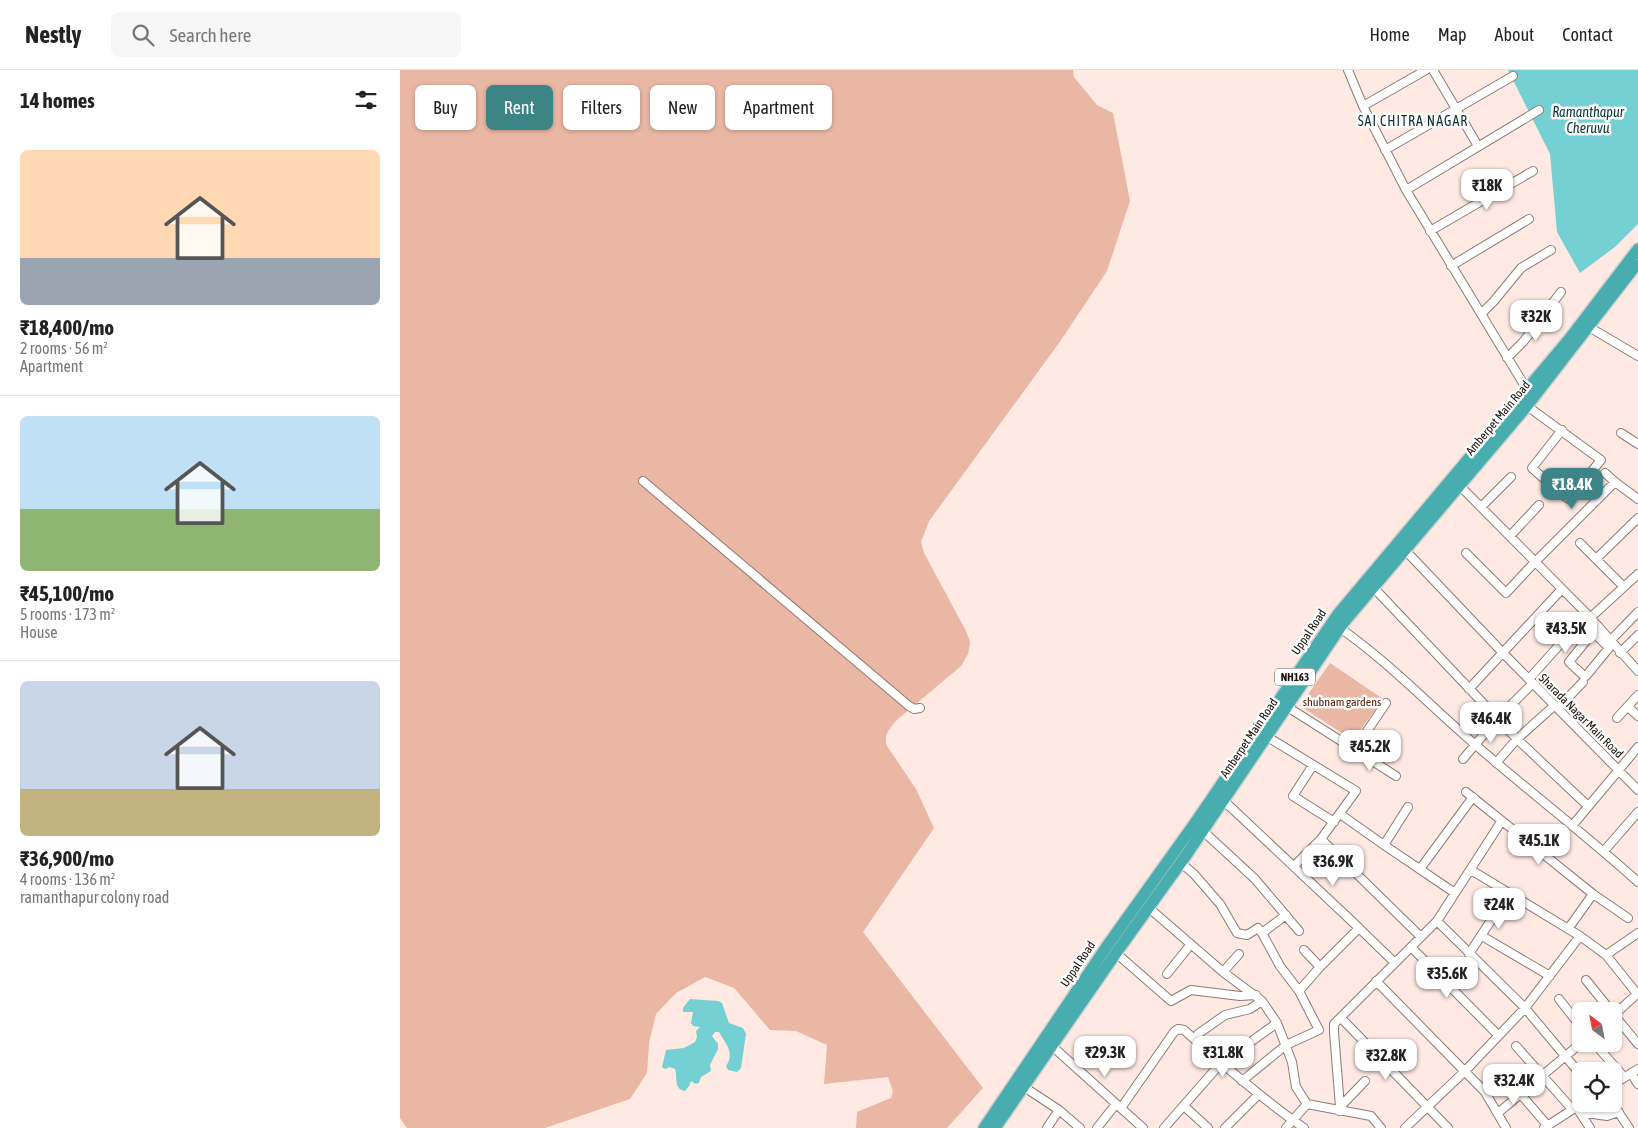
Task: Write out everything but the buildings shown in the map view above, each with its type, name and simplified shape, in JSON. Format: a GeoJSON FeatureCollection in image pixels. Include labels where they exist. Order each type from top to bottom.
{"type":"FeatureCollection","features":[{"type":"Feature","properties":{"kind":"highway","name":"Uppal Road"},"geometry":{"type":"LineString","coordinates":[[984,1128],[1020,1084],[1110,941],[1220,797],[1336,625],[1338,614],[1529,398],[1570,338],[1638,249]]}},
{"type":"Feature","properties":{"kind":"highway","name":"Amberpet Main Road"},"geometry":{"type":"LineString","coordinates":[[995,1128],[1020,1084],[1052,1046],[1203,831],[1220,797],[1266,736],[1336,625],[1373,587],[1460,485],[1529,398],[1589,327],[1638,261]]}},
{"type":"Feature","properties":{"kind":"street"},"geometry":{"type":"LineString","coordinates":[[1348,70],[1363,106],[1406,190],[1529,398],[1562,430],[1602,460],[1569,499],[1532,468],[1562,430]]}},
{"type":"Feature","properties":{"kind":"street"},"geometry":{"type":"LineString","coordinates":[[1363,106],[1426,70]]}},
{"type":"Feature","properties":{"kind":"street"},"geometry":{"type":"LineString","coordinates":[[1433,70],[1478,146]]}},
{"type":"Feature","properties":{"kind":"street"},"geometry":{"type":"LineString","coordinates":[[1385,150],[1513,76]]}},
{"type":"Feature","properties":{"kind":"street"},"geometry":{"type":"LineString","coordinates":[[1406,190],[1539,110]]}},
{"type":"Feature","properties":{"kind":"street"},"geometry":{"type":"LineString","coordinates":[[1430,231],[1533,171]]}},
{"type":"Feature","properties":{"kind":"street"},"geometry":{"type":"LineString","coordinates":[[1451,266],[1528,219]]}},
{"type":"Feature","properties":{"kind":"street"},"geometry":{"type":"LineString","coordinates":[[1481,314],[1521,268],[1551,250]]}},
{"type":"Feature","properties":{"kind":"street"},"geometry":{"type":"LineString","coordinates":[[1507,358],[1523,342],[1561,292]]}},
{"type":"Feature","properties":{"kind":"street"},"geometry":{"type":"LineString","coordinates":[[1589,327],[1638,356]]}},
{"type":"Feature","properties":{"kind":"street"},"geometry":{"type":"LineString","coordinates":[[1621,433],[1638,444]]}},
{"type":"Feature","properties":{"kind":"street"},"geometry":{"type":"LineString","coordinates":[[1605,473],[1638,499]]}},
{"type":"Feature","properties":{"kind":"street"},"geometry":{"type":"LineString","coordinates":[[1481,507],[1512,476]]}},
{"type":"Feature","properties":{"kind":"street"},"geometry":{"type":"LineString","coordinates":[[643,481],[909,706],[920,708]]}},
{"type":"Feature","properties":{"kind":"street"},"geometry":{"type":"LineString","coordinates":[[1466,553],[1506,592],[1616,482]]}},
{"type":"Feature","properties":{"kind":"street"},"geometry":{"type":"LineString","coordinates":[[1460,485],[1589,616],[1595,629],[1609,648],[1584,676],[1569,662],[1595,629]]}},
{"type":"Feature","properties":{"kind":"street"},"geometry":{"type":"LineString","coordinates":[[1510,536],[1539,505]]}},
{"type":"Feature","properties":{"kind":"street"},"geometry":{"type":"LineString","coordinates":[[1597,558],[1638,518]]}},
{"type":"Feature","properties":{"kind":"street"},"geometry":{"type":"LineString","coordinates":[[1580,542],[1624,587]]}},
{"type":"Feature","properties":{"kind":"street","name":"Sharada Nagar Main Road"},"geometry":{"type":"LineString","coordinates":[[1405,550],[1638,790]]}},
{"type":"Feature","properties":{"kind":"street"},"geometry":{"type":"LineString","coordinates":[[1463,759],[1589,616],[1638,574]]}},
{"type":"Feature","properties":{"kind":"street"},"geometry":{"type":"LineString","coordinates":[[1373,587],[1516,739],[1588,806]]}},
{"type":"Feature","properties":{"kind":"street"},"geometry":{"type":"LineString","coordinates":[[1469,689],[1562,589]]}},
{"type":"Feature","properties":{"kind":"street"},"geometry":{"type":"LineString","coordinates":[[1610,641],[1638,612]]}},
{"type":"Feature","properties":{"kind":"street"},"geometry":{"type":"LineString","coordinates":[[1336,625],[1373,653],[1476,746],[1604,851],[1638,882]]}},
{"type":"Feature","properties":{"kind":"street"},"geometry":{"type":"LineString","coordinates":[[1595,629],[1610,641],[1638,671]]}},
{"type":"Feature","properties":{"kind":"street"},"geometry":{"type":"LineString","coordinates":[[1620,653],[1638,635]]}},
{"type":"Feature","properties":{"kind":"street"},"geometry":{"type":"LineString","coordinates":[[1496,763],[1516,739],[1556,707],[1583,682]]}},
{"type":"Feature","properties":{"kind":"street"},"geometry":{"type":"LineString","coordinates":[[1617,718],[1638,695]]}},
{"type":"Feature","properties":{"kind":"street"},"geometry":{"type":"LineString","coordinates":[[1355,750],[1386,703]]}},
{"type":"Feature","properties":{"kind":"street"},"geometry":{"type":"LineString","coordinates":[[1286,706],[1396,776]]}},
{"type":"Feature","properties":{"kind":"street"},"geometry":{"type":"LineString","coordinates":[[1628,707],[1638,716]]}},
{"type":"Feature","properties":{"kind":"street"},"geometry":{"type":"LineString","coordinates":[[1266,736],[1356,791],[1321,839],[1294,866]]}},
{"type":"Feature","properties":{"kind":"street"},"geometry":{"type":"LineString","coordinates":[[1572,826],[1638,747]]}},
{"type":"Feature","properties":{"kind":"street"},"geometry":{"type":"LineString","coordinates":[[1313,765],[1293,796],[1334,822]]}},
{"type":"Feature","properties":{"kind":"street"},"geometry":{"type":"LineString","coordinates":[[1466,792],[1593,894],[1628,918]]}},
{"type":"Feature","properties":{"kind":"street"},"geometry":{"type":"LineString","coordinates":[[1220,797],[1395,963]]}},
{"type":"Feature","properties":{"kind":"street"},"geometry":{"type":"LineString","coordinates":[[1420,868],[1473,797]]}},
{"type":"Feature","properties":{"kind":"street"},"geometry":{"type":"LineString","coordinates":[[1384,845],[1408,807]]}},
{"type":"Feature","properties":{"kind":"street"},"geometry":{"type":"LineString","coordinates":[[1604,851],[1638,812]]}},
{"type":"Feature","properties":{"kind":"street"},"geometry":{"type":"LineString","coordinates":[[1340,814],[1455,893]]}},
{"type":"Feature","properties":{"kind":"street"},"geometry":{"type":"LineString","coordinates":[[1340,1109],[1334,1024],[1437,921],[1472,870],[1501,822]]}},
{"type":"Feature","properties":{"kind":"street"},"geometry":{"type":"LineString","coordinates":[[1203,831],[1255,879],[1300,931]]}},
{"type":"Feature","properties":{"kind":"street"},"geometry":{"type":"LineString","coordinates":[[1321,839],[1421,937]]}},
{"type":"Feature","properties":{"kind":"street"},"geometry":{"type":"LineString","coordinates":[[1181,863],[1194,874],[1220,904],[1237,933],[1247,935],[1258,928],[1280,966],[1299,991],[1319,1030],[1286,1045],[1242,1081]]}},
{"type":"Feature","properties":{"kind":"street"},"geometry":{"type":"LineString","coordinates":[[1472,870],[1580,936],[1606,955],[1638,995],[1622,1008]]}},
{"type":"Feature","properties":{"kind":"street"},"geometry":{"type":"LineString","coordinates":[[1469,954],[1509,893]]}},
{"type":"Feature","properties":{"kind":"street"},"geometry":{"type":"LineString","coordinates":[[1568,929],[1593,894]]}},
{"type":"Feature","properties":{"kind":"street"},"geometry":{"type":"LineString","coordinates":[[1149,908],[1223,972],[1259,998],[1277,1023],[1292,1062],[1296,1087],[1307,1104],[1371,1116],[1381,1128]]}},
{"type":"Feature","properties":{"kind":"street"},"geometry":{"type":"LineString","coordinates":[[1262,933],[1286,915]]}},
{"type":"Feature","properties":{"kind":"street"},"geometry":{"type":"LineString","coordinates":[[1437,921],[1525,1008],[1572,1064]]}},
{"type":"Feature","properties":{"kind":"street"},"geometry":{"type":"LineString","coordinates":[[1299,991],[1320,966],[1359,928]]}},
{"type":"Feature","properties":{"kind":"street"},"geometry":{"type":"LineString","coordinates":[[1606,955],[1638,932]]}},
{"type":"Feature","properties":{"kind":"street"},"geometry":{"type":"LineString","coordinates":[[1482,936],[1550,976]]}},
{"type":"Feature","properties":{"kind":"street"},"geometry":{"type":"LineString","coordinates":[[1405,1128],[1525,1008],[1580,936]]}},
{"type":"Feature","properties":{"kind":"street"},"geometry":{"type":"LineString","coordinates":[[1167,974],[1191,944]]}},
{"type":"Feature","properties":{"kind":"street"},"geometry":{"type":"LineString","coordinates":[[1411,947],[1498,1035]]}},
{"type":"Feature","properties":{"kind":"street"},"geometry":{"type":"LineString","coordinates":[[1304,950],[1320,966]]}},
{"type":"Feature","properties":{"kind":"street"},"geometry":{"type":"LineString","coordinates":[[1116,953],[1171,1001],[1191,990],[1259,998]]}},
{"type":"Feature","properties":{"kind":"street"},"geometry":{"type":"LineString","coordinates":[[1223,972],[1239,954]]}},
{"type":"Feature","properties":{"kind":"street"},"geometry":{"type":"LineString","coordinates":[[1586,980],[1604,1002]]}},
{"type":"Feature","properties":{"kind":"street"},"geometry":{"type":"LineString","coordinates":[[1376,982],[1485,1092],[1506,1128]]}},
{"type":"Feature","properties":{"kind":"street"},"geometry":{"type":"LineString","coordinates":[[1198,1034],[1227,1014],[1250,1009],[1259,998]]}},
{"type":"Feature","properties":{"kind":"street"},"geometry":{"type":"LineString","coordinates":[[1559,999],[1572,1016]]}},
{"type":"Feature","properties":{"kind":"street"},"geometry":{"type":"LineString","coordinates":[[1341,1018],[1448,1128]]}},
{"type":"Feature","properties":{"kind":"street"},"geometry":{"type":"LineString","coordinates":[[1164,1128],[1221,1063],[1277,1023]]}},
{"type":"Feature","properties":{"kind":"street"},"geometry":{"type":"LineString","coordinates":[[1622,1025],[1638,1044]]}},
{"type":"Feature","properties":{"kind":"street"},"geometry":{"type":"LineString","coordinates":[[1097,1128],[1119,1106],[1178,1029],[1184,1030],[1242,1081],[1292,1121],[1304,1128]]}},
{"type":"Feature","properties":{"kind":"street"},"geometry":{"type":"LineString","coordinates":[[1052,1046],[1143,1128]]}},
{"type":"Feature","properties":{"kind":"street"},"geometry":{"type":"LineString","coordinates":[[1516,1046],[1542,1076],[1572,1103]]}},
{"type":"Feature","properties":{"kind":"street"},"geometry":{"type":"LineString","coordinates":[[1498,1112],[1572,1051]]}},
{"type":"Feature","properties":{"kind":"street"},"geometry":{"type":"LineString","coordinates":[[1605,1052],[1631,1073],[1638,1084]]}},
{"type":"Feature","properties":{"kind":"street"},"geometry":{"type":"LineString","coordinates":[[1499,1069],[1549,1126],[1572,1112]]}},
{"type":"Feature","properties":{"kind":"street"},"geometry":{"type":"LineString","coordinates":[[1340,1109],[1365,1081]]}},
{"type":"Feature","properties":{"kind":"street"},"geometry":{"type":"LineString","coordinates":[[1020,1084],[1059,1110],[1080,1128]]}},
{"type":"Feature","properties":{"kind":"street"},"geometry":{"type":"LineString","coordinates":[[1226,1128],[1259,1094]]}},
{"type":"Feature","properties":{"kind":"street"},"geometry":{"type":"LineString","coordinates":[[1286,1128],[1307,1104]]}},
{"type":"Feature","properties":{"kind":"street"},"geometry":{"type":"LineString","coordinates":[[1184,1106],[1208,1128]]}},
{"type":"Feature","properties":{"kind":"street"},"geometry":{"type":"LineString","coordinates":[[1047,1128],[1059,1110]]}},
{"type":"Feature","properties":{"kind":"street"},"geometry":{"type":"LineString","coordinates":[[1580,1112],[1590,1128]]}},
{"type":"Feature","properties":{"kind":"street"},"geometry":{"type":"LineString","coordinates":[[1592,1112],[1607,1116],[1619,1112],[1629,1128]]}},
{"type":"Feature","properties":{"kind":"green space"},"geometry":{"type":"Polygon","coordinates":[[[400,70],[1073,70],[1074,77],[1097,105],[1113,113],[1130,201],[1107,271],[1059,343],[929,521],[921,542],[924,553],[970,642],[968,654],[961,666],[897,720],[886,735],[887,746],[916,789],[934,828],[863,932],[983,1088],[947,1128],[856,1128],[857,1112],[891,1098],[893,1091],[888,1077],[824,1084],[827,1045],[796,1031],[770,1030],[734,988],[705,977],[676,993],[656,1014],[649,1043],[647,1073],[630,1099],[545,1128],[407,1128],[400,1118],[400,70]]]}},
{"type":"Feature","properties":{"kind":"green space","name":"shubnam gardens"},"geometry":{"type":"Polygon","coordinates":[[[1330,663],[1383,699],[1353,740],[1300,706],[1330,663]]]}},
{"type":"Feature","properties":{"kind":"water","name":"Ramanthapur Cheruvu"},"geometry":{"type":"Polygon","coordinates":[[[1508,70],[1638,70],[1638,224],[1615,247],[1580,273],[1557,232],[1550,154],[1508,70]]]}},
{"type":"Feature","properties":{"kind":"water"},"geometry":{"type":"Polygon","coordinates":[[[690,999],[722,1003],[729,1023],[743,1028],[746,1034],[741,1068],[737,1072],[728,1070],[726,1066],[730,1053],[719,1032],[715,1032],[712,1036],[718,1044],[718,1049],[710,1065],[711,1071],[701,1077],[699,1083],[696,1084],[691,1081],[685,1091],[681,1090],[677,1085],[675,1069],[670,1067],[665,1069],[662,1067],[666,1050],[684,1048],[695,1042],[697,1037],[696,1031],[700,1027],[693,1026],[691,1023],[693,1012],[683,1012],[683,1008],[690,999]]]}},
{"type":"Feature","properties":{"kind":"district","name":"SAI CHITRA NAGAR"},"geometry":{"type":"Point","coordinates":[1413,121]}}]}
